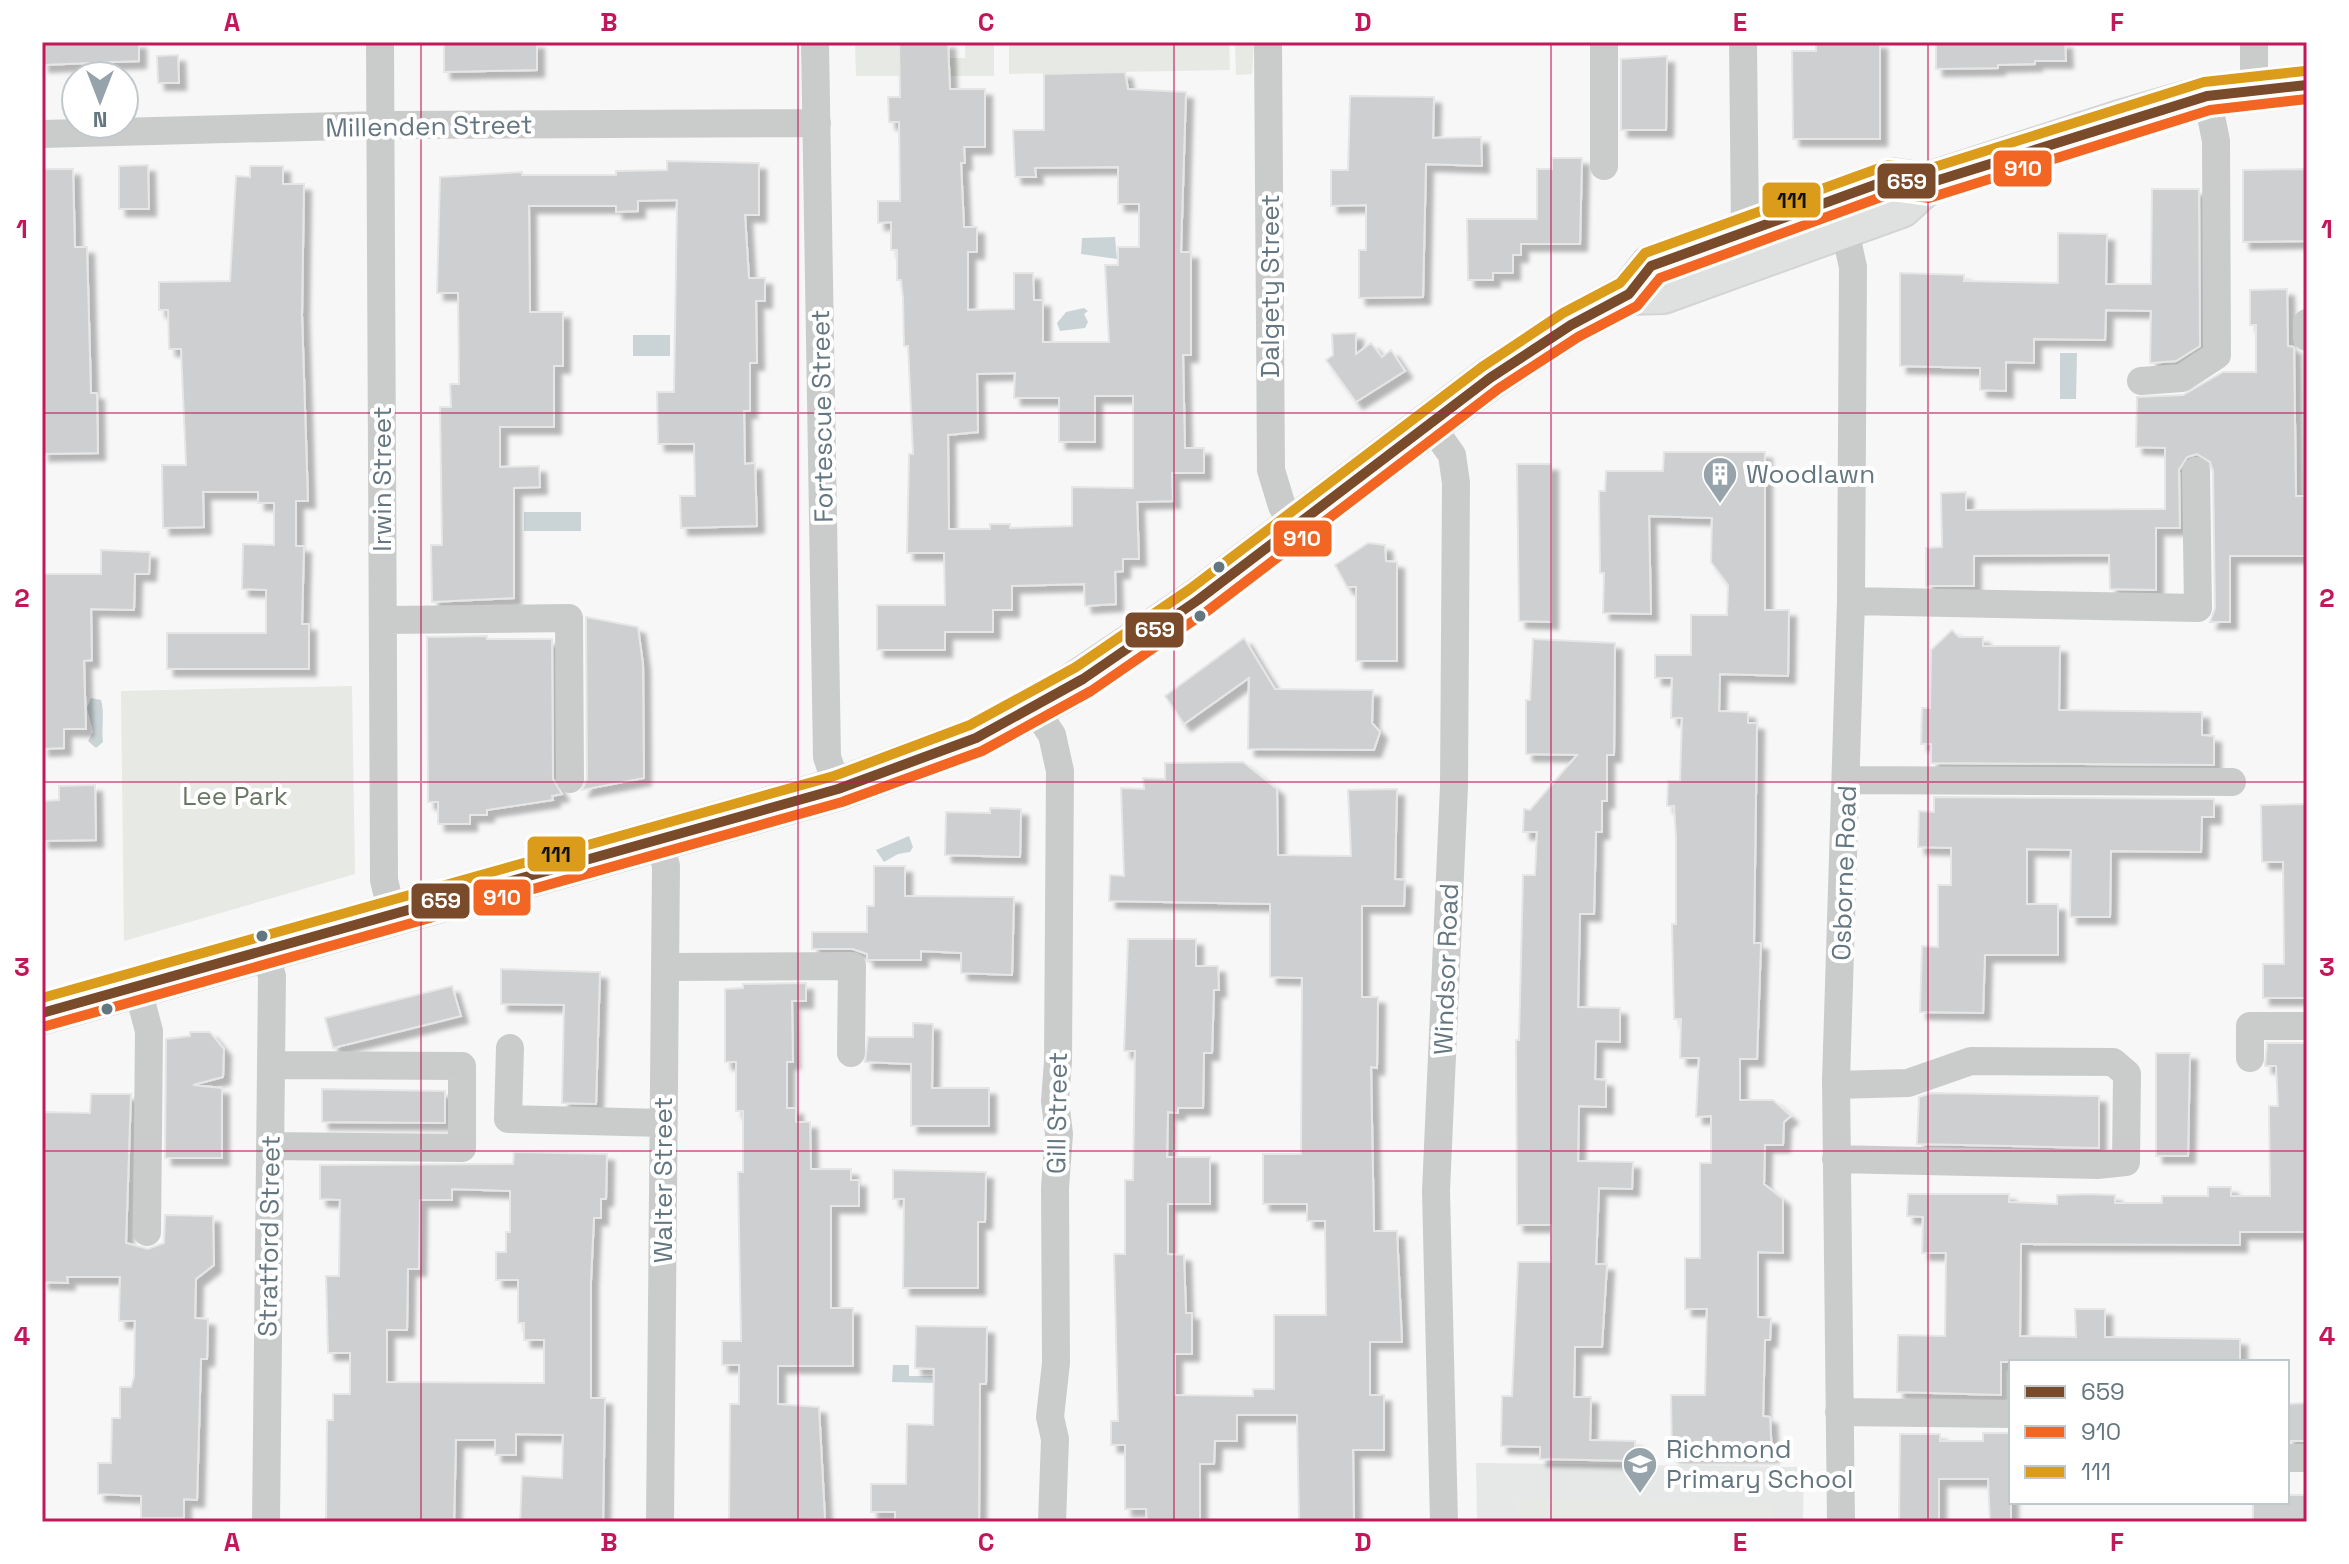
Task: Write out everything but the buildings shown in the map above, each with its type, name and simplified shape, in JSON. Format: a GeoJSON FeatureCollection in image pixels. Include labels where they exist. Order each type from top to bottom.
{"type":"FeatureCollection","features":[{"type":"Feature","properties":{"kind":"highway"},"geometry":{"type":"LineString","coordinates":[[1629,294],[1663,293],[1901,207],[1926,184],[2207,96],[2307,85]]}},
{"type":"Feature","properties":{"kind":"highway"},"geometry":{"type":"LineString","coordinates":[[42,1013],[838,789],[924,760],[1034,708],[1198,600],[1430,424],[1559,332],[1629,294],[1651,266],[1891,179],[1926,184]]}},
{"type":"Feature","properties":{"kind":"street","name":"Irwin Street"},"geometry":{"type":"LineString","coordinates":[[380,42],[384,880],[392,914]]}},
{"type":"Feature","properties":{"kind":"street","name":"Fortescue Street"},"geometry":{"type":"LineString","coordinates":[[815,42],[827,757],[838,789]]}},
{"type":"Feature","properties":{"kind":"street","name":"Dalgety Street"},"geometry":{"type":"LineString","coordinates":[[1268,42],[1271,470],[1282,506],[1295,525]]}},
{"type":"Feature","properties":{"kind":"street"},"geometry":{"type":"LineString","coordinates":[[1604,42],[1604,166]]}},
{"type":"Feature","properties":{"kind":"street"},"geometry":{"type":"LineString","coordinates":[[1743,42],[1745,230]]}},
{"type":"Feature","properties":{"kind":"street"},"geometry":{"type":"LineString","coordinates":[[2254,42],[2254,89]]}},
{"type":"Feature","properties":{"kind":"street"},"geometry":{"type":"LineString","coordinates":[[2141,381],[2182,378],[2217,355],[2216,141],[2207,96]]}},
{"type":"Feature","properties":{"kind":"street","name":"Millenden Street"},"geometry":{"type":"LineString","coordinates":[[42,134],[381,125],[817,123]]}},
{"type":"Feature","properties":{"kind":"street","name":"Osborne Road"},"geometry":{"type":"LineString","coordinates":[[1841,1522],[1836,1085],[1851,601],[1853,267],[1844,226]]}},
{"type":"Feature","properties":{"kind":"street"},"geometry":{"type":"LineString","coordinates":[[2307,323],[2307,337]]}},
{"type":"Feature","properties":{"kind":"street","name":"Windsor Road"},"geometry":{"type":"LineString","coordinates":[[1430,424],[1452,455],[1456,483],[1454,786],[1436,1191],[1444,1522]]}},
{"type":"Feature","properties":{"kind":"street"},"geometry":{"type":"LineString","coordinates":[[1851,601],[2198,608],[2196,471]]}},
{"type":"Feature","properties":{"kind":"street"},"geometry":{"type":"LineString","coordinates":[[383,620],[569,618],[570,779]]}},
{"type":"Feature","properties":{"kind":"street","name":"Gill Street"},"geometry":{"type":"LineString","coordinates":[[1034,708],[1052,735],[1060,771],[1055,1101],[1059,1134],[1055,1188],[1056,1363],[1050,1417],[1055,1439],[1052,1522]]}},
{"type":"Feature","properties":{"kind":"street"},"geometry":{"type":"LineString","coordinates":[[1847,780],[2232,782]]}},
{"type":"Feature","properties":{"kind":"street","name":"Walter Street"},"geometry":{"type":"LineString","coordinates":[[659,839],[666,866],[660,1522]]}},
{"type":"Feature","properties":{"kind":"street","name":"Stratford Street"},"geometry":{"type":"LineString","coordinates":[[264,951],[272,976],[266,1522]]}},
{"type":"Feature","properties":{"kind":"street"},"geometry":{"type":"LineString","coordinates":[[665,967],[852,966],[851,1053]]}},
{"type":"Feature","properties":{"kind":"street"},"geometry":{"type":"LineString","coordinates":[[137,986],[149,1031],[147,1232]]}},
{"type":"Feature","properties":{"kind":"street"},"geometry":{"type":"LineString","coordinates":[[2250,1058],[2250,1026],[2307,1026]]}},
{"type":"Feature","properties":{"kind":"street"},"geometry":{"type":"LineString","coordinates":[[510,1048],[508,1119],[663,1123]]}},
{"type":"Feature","properties":{"kind":"street"},"geometry":{"type":"LineString","coordinates":[[1836,1085],[1908,1083],[1971,1061],[2113,1062],[2127,1074],[2126,1162],[2097,1165],[1836,1159]]}},
{"type":"Feature","properties":{"kind":"street"},"geometry":{"type":"LineString","coordinates":[[270,1146],[462,1148],[462,1066],[271,1065]]}},
{"type":"Feature","properties":{"kind":"street"},"geometry":{"type":"LineString","coordinates":[[1839,1412],[2009,1414]]}},
{"type":"Feature","properties":{"kind":"shaded area"},"geometry":{"type":"Polygon","coordinates":[[[1115,237],[1117,259],[1081,254],[1082,238],[1115,237]]]}},
{"type":"Feature","properties":{"kind":"shaded area"},"geometry":{"type":"Polygon","coordinates":[[[1084,308],[1088,311],[1084,314],[1088,322],[1085,328],[1060,331],[1057,323],[1066,312],[1084,308]]]}},
{"type":"Feature","properties":{"kind":"shaded area"},"geometry":{"type":"Polygon","coordinates":[[[633,335],[670,335],[670,356],[633,356],[633,335]]]}},
{"type":"Feature","properties":{"kind":"shaded area"},"geometry":{"type":"Polygon","coordinates":[[[2060,353],[2077,353],[2076,399],[2060,399],[2060,353]]]}},
{"type":"Feature","properties":{"kind":"shaded area"},"geometry":{"type":"Polygon","coordinates":[[[524,512],[581,512],[581,531],[524,531],[524,512]]]}},
{"type":"Feature","properties":{"kind":"shaded area"},"geometry":{"type":"Polygon","coordinates":[[[91,698],[101,700],[103,710],[103,742],[96,748],[88,741],[93,732],[87,708],[91,698]]]}},
{"type":"Feature","properties":{"kind":"shaded area"},"geometry":{"type":"Polygon","coordinates":[[[909,836],[913,847],[910,852],[898,854],[884,862],[876,850],[909,836]]]}},
{"type":"Feature","properties":{"kind":"shaded area"},"geometry":{"type":"Polygon","coordinates":[[[893,1365],[909,1365],[909,1376],[934,1376],[934,1383],[892,1382],[893,1365]]]}},
{"type":"Feature","properties":{"kind":"shaded area","name":"Richmond Primary School"},"geometry":{"type":"Polygon","coordinates":[[[1476,1463],[1804,1467],[1803,1522],[1477,1522],[1476,1463]]]}},
{"type":"Feature","properties":{"kind":"green space"},"geometry":{"type":"Polygon","coordinates":[[[855,42],[899,42],[948,58],[965,58],[965,42],[994,42],[994,76],[856,76],[855,42]]]}},
{"type":"Feature","properties":{"kind":"green space"},"geometry":{"type":"Polygon","coordinates":[[[1009,42],[1229,42],[1230,70],[1009,74],[1009,42]]]}},
{"type":"Feature","properties":{"kind":"green space"},"geometry":{"type":"Polygon","coordinates":[[[1235,42],[1254,42],[1252,74],[1236,75],[1235,42]]]}},
{"type":"Feature","properties":{"kind":"green space","name":"Lee Park"},"geometry":{"type":"Polygon","coordinates":[[[352,686],[355,874],[124,941],[121,691],[352,686]]]}},
{"type":"Feature","properties":{"kind":"green space"},"geometry":{"type":"Polygon","coordinates":[[[1518,1499],[1773,1505],[1773,1522],[1518,1522],[1518,1499]]]}},
{"type":"Feature","properties":{"kind":"transit line","name":"111"},"geometry":{"type":"LineString","coordinates":[[42,998],[834,776],[970,725],[1076,667],[1190,589],[1482,367],[1563,313],[1620,283],[1645,253],[1888,165],[1925,170],[2204,82],[2305,71]]}},
{"type":"Feature","properties":{"kind":"transit line","name":"659"},"geometry":{"type":"LineString","coordinates":[[42,1013],[838,789],[976,738],[1083,679],[1198,600],[1490,378],[1571,325],[1629,294],[1651,266],[1891,179],[1926,184],[2207,96],[2307,85]]}},
{"type":"Feature","properties":{"kind":"transit line","name":"910"},"geometry":{"type":"LineString","coordinates":[[46,1026],[842,802],[982,751],[1091,691],[1206,612],[1498,389],[1578,337],[1637,306],[1660,278],[1892,193],[1929,198],[2210,110],[2307,99]]}},
{"type":"Feature","properties":{"kind":"place","name":"Woodlawn"},"geometry":{"type":"Point","coordinates":[1720,505]}},
{"type":"Feature","properties":{"kind":"place","name":"Richmond Primary School"},"geometry":{"type":"Point","coordinates":[1640,1495]}}]}
